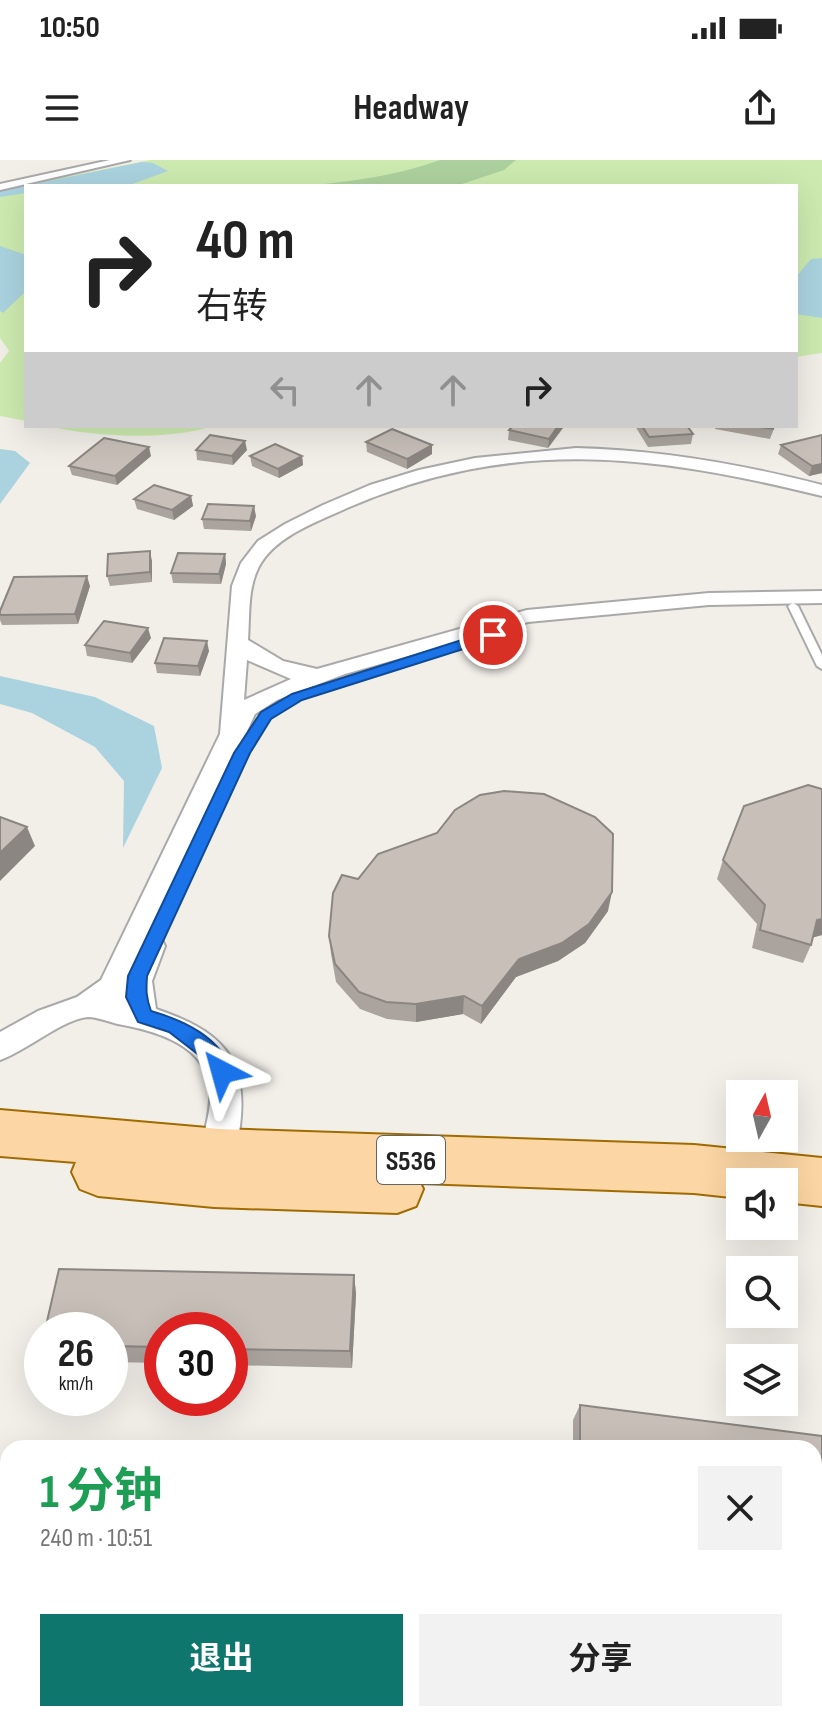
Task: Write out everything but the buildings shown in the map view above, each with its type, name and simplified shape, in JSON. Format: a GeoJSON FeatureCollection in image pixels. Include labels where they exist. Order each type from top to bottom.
{"type":"FeatureCollection","features":[{"type":"Feature","properties":{"kind":"main road","name":"S536"},"geometry":{"type":"LineString","coordinates":[[0,1133],[216,1167],[726,1201]]}},
{"type":"Feature","properties":{"kind":"main road","name":"S536"},"geometry":{"type":"LineString","coordinates":[[0,1163],[694,1169],[822,1182]]}},
{"type":"Feature","properties":{"kind":"main road"},"geometry":{"type":"LineString","coordinates":[[798,1206],[822,1209]]}},
{"type":"Feature","properties":{"kind":"street"},"geometry":{"type":"LineString","coordinates":[[0,179],[87,160]]}},
{"type":"Feature","properties":{"kind":"street"},"geometry":{"type":"LineString","coordinates":[[0,187],[125,160]]}},
{"type":"Feature","properties":{"kind":"street"},"geometry":{"type":"LineString","coordinates":[[229,739],[242,583],[258,553],[289,530],[365,492],[420,475],[522,457],[629,455],[728,468],[822,491]]}},
{"type":"Feature","properties":{"kind":"street"},"geometry":{"type":"LineString","coordinates":[[0,1047],[49,1020],[87,1005],[111,988],[158,895],[229,739],[246,709],[269,695],[319,676],[527,616],[709,599],[822,597]]}},
{"type":"Feature","properties":{"kind":"street"},"geometry":{"type":"LineString","coordinates":[[144,1017],[136,997],[137,976],[242,753],[266,715],[297,697],[361,675],[532,626],[726,607],[822,608]]}},
{"type":"Feature","properties":{"kind":"street"},"geometry":{"type":"LineString","coordinates":[[238,642],[257,659],[319,676]]}},
{"type":"Feature","properties":{"kind":"street"},"geometry":{"type":"LineString","coordinates":[[87,1005],[175,1026],[217,1057],[226,1088],[216,1167]]}},
{"type":"Feature","properties":{"kind":"lane"},"geometry":{"type":"LineString","coordinates":[[793,606],[822,666]]}},
{"type":"Feature","properties":{"kind":"green space"},"geometry":{"type":"Polygon","coordinates":[[[150,160],[822,160],[822,353],[798,357],[798,184],[30,184],[150,160]]]}},
{"type":"Feature","properties":{"kind":"green space"},"geometry":{"type":"Polygon","coordinates":[[[440,160],[516,160],[504,170],[462,184],[320,184],[407,170],[440,160]]]}},
{"type":"Feature","properties":{"kind":"green space"},"geometry":{"type":"Polygon","coordinates":[[[24,185],[24,421],[0,416],[0,363],[9,351],[0,338],[0,190],[24,185]]]}},
{"type":"Feature","properties":{"kind":"green space"},"geometry":{"type":"Polygon","coordinates":[[[58,428],[205,428],[174,434],[131,436],[58,428]]]}},
{"type":"Feature","properties":{"kind":"water"},"geometry":{"type":"Polygon","coordinates":[[[142,162],[153,163],[168,171],[132,184],[34,184],[142,162]]]}},
{"type":"Feature","properties":{"kind":"water"},"geometry":{"type":"Polygon","coordinates":[[[24,186],[24,193],[0,197],[0,191],[24,186]]]}},
{"type":"Feature","properties":{"kind":"water"},"geometry":{"type":"Polygon","coordinates":[[[0,246],[24,254],[24,293],[3,313],[0,311],[0,246]]]}},
{"type":"Feature","properties":{"kind":"water"},"geometry":{"type":"Polygon","coordinates":[[[822,258],[822,318],[798,314],[798,275],[811,259],[822,258]]]}},
{"type":"Feature","properties":{"kind":"water"},"geometry":{"type":"Polygon","coordinates":[[[0,449],[15,451],[30,463],[0,504],[0,449]]]}},
{"type":"Feature","properties":{"kind":"water"},"geometry":{"type":"Polygon","coordinates":[[[0,676],[95,697],[154,726],[162,768],[123,848],[124,781],[95,747],[32,713],[0,704],[0,676]]]}},
{"type":"Feature","properties":{"kind":"route"},"geometry":{"type":"LineString","coordinates":[[222,1072],[217,1057],[175,1026],[144,1017],[136,989],[137,976],[242,753],[266,715],[297,697],[493,635]]}}]}
